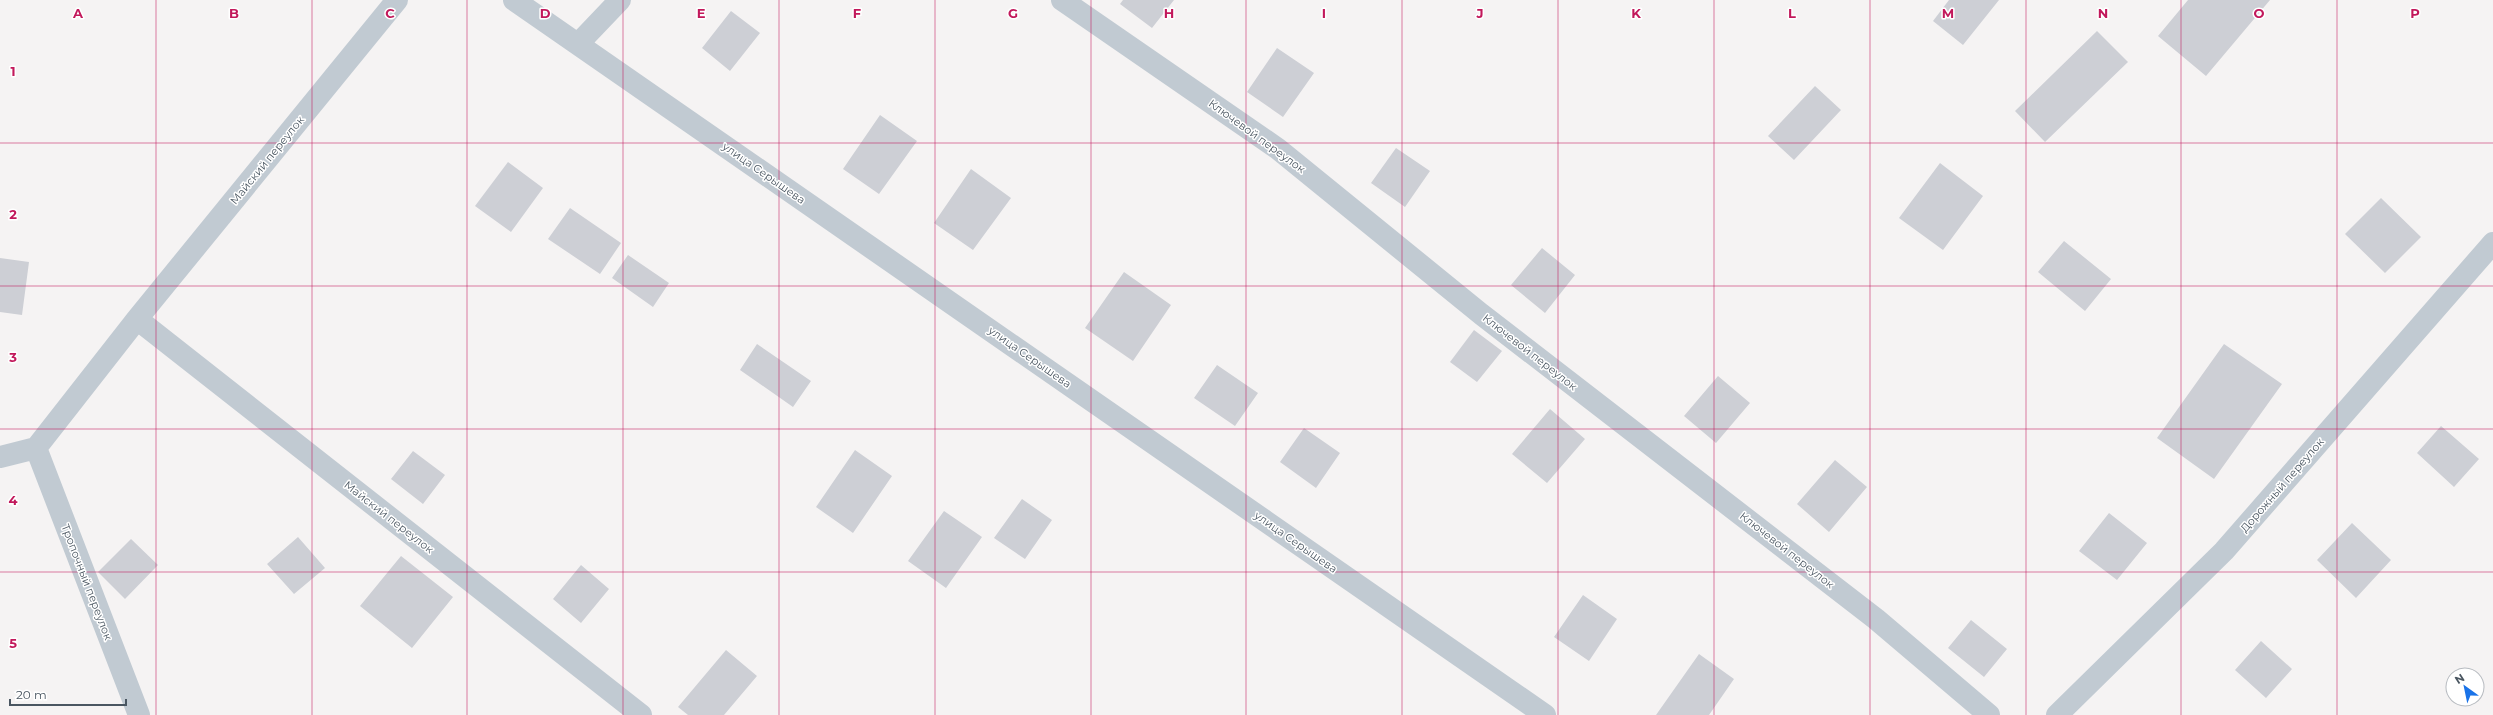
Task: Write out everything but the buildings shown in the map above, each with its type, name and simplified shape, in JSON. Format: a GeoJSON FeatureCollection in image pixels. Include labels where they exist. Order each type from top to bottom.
{"type":"FeatureCollection","features":[{"type":"Feature","properties":{"kind":"street","name":"Майский переулок"},"geometry":{"type":"LineString","coordinates":[[36,448],[137,319],[397,0]]}},
{"type":"Feature","properties":{"kind":"street","name":"улица Серышева"},"geometry":{"type":"LineString","coordinates":[[514,0],[1545,715]]}},
{"type":"Feature","properties":{"kind":"street"},"geometry":{"type":"LineString","coordinates":[[578,44],[620,0]]}},
{"type":"Feature","properties":{"kind":"street","name":"Ключевой переулок"},"geometry":{"type":"LineString","coordinates":[[1062,0],[1278,148],[1481,314],[1876,619],[1989,715]]}},
{"type":"Feature","properties":{"kind":"street","name":"Дорожный переулок"},"geometry":{"type":"LineString","coordinates":[[2057,715],[2224,551],[2493,243]]}},
{"type":"Feature","properties":{"kind":"street","name":"Майский переулок"},"geometry":{"type":"LineString","coordinates":[[137,319],[641,715]]}},
{"type":"Feature","properties":{"kind":"street"},"geometry":{"type":"LineString","coordinates":[[0,457],[36,448]]}},
{"type":"Feature","properties":{"kind":"street","name":"Тропочный переулок"},"geometry":{"type":"LineString","coordinates":[[36,448],[139,715]]}}]}
